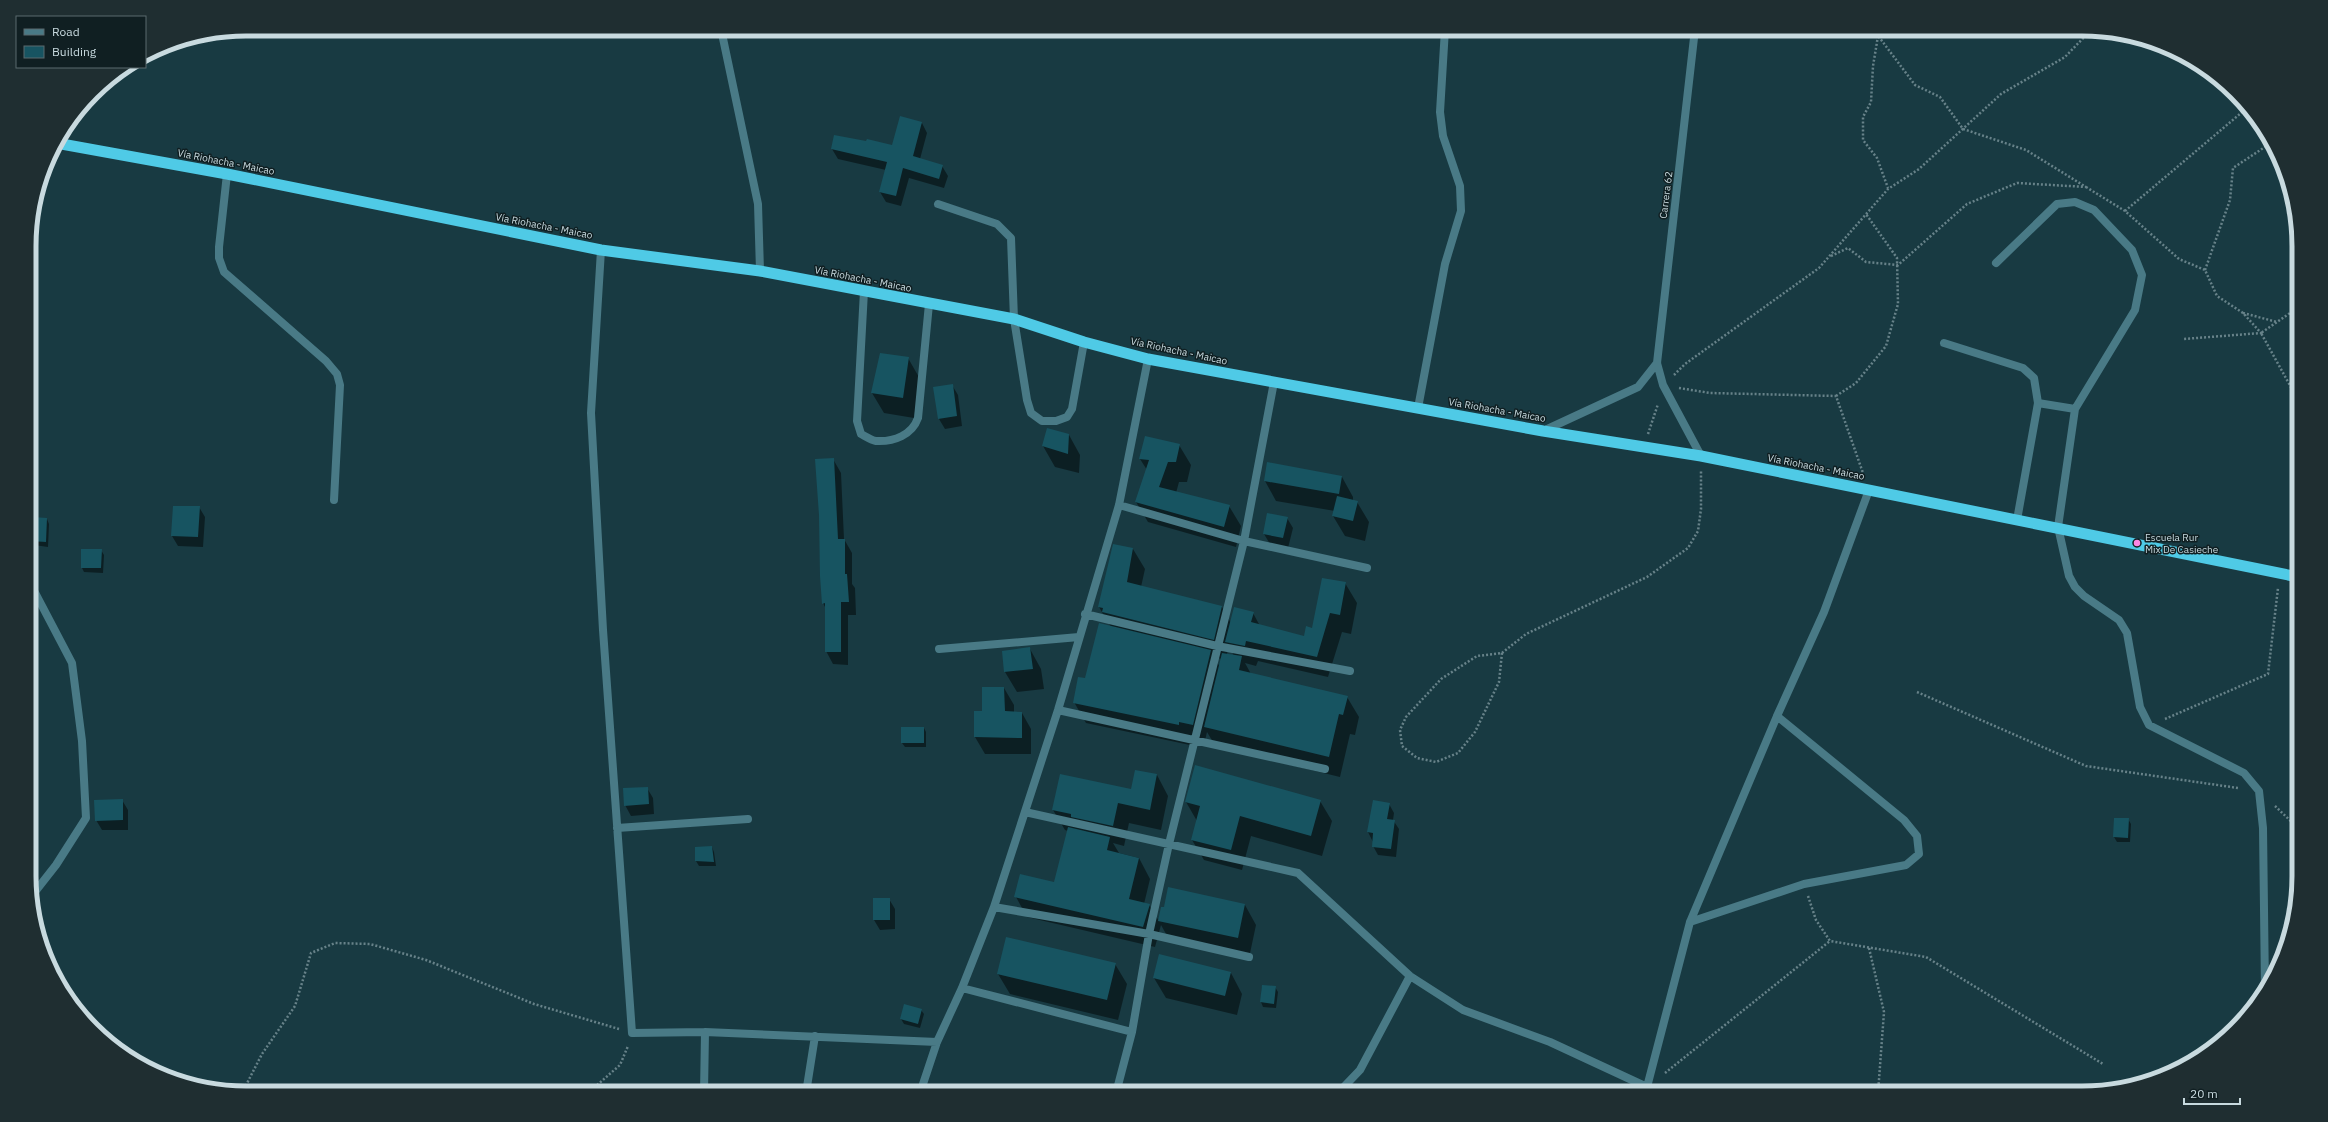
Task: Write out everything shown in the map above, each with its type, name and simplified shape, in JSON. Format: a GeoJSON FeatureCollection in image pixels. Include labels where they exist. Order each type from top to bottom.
{"type":"FeatureCollection","features":[{"type":"Feature","properties":{"kind":"highway","name":"Vía Riohacha - Maicao"},"geometry":{"type":"LineString","coordinates":[[62,145],[227,174],[601,250],[760,271],[1014,319],[1084,342],[1148,359],[1543,431],[1701,456],[2058,527],[2292,576]]}},
{"type":"Feature","properties":{"kind":"street"},"geometry":{"type":"LineString","coordinates":[[722,36],[758,204],[760,271]]}},
{"type":"Feature","properties":{"kind":"street"},"geometry":{"type":"LineString","coordinates":[[1418,408],[1445,264],[1461,211],[1460,186],[1443,136],[1440,112],[1445,36]]}},
{"type":"Feature","properties":{"kind":"street","name":"Carrera 62"},"geometry":{"type":"LineString","coordinates":[[1694,36],[1657,363],[1663,385],[1701,456]]}},
{"type":"Feature","properties":{"kind":"street"},"geometry":{"type":"LineString","coordinates":[[227,174],[219,247],[224,272],[326,361],[337,374],[340,385],[334,500]]}},
{"type":"Feature","properties":{"kind":"street"},"geometry":{"type":"LineString","coordinates":[[1996,263],[2057,204],[2075,202],[2094,210],[2132,250],[2142,275],[2135,310],[2075,410],[2058,527],[2069,576],[2075,587],[2084,596],[2119,620],[2127,633],[2140,707],[2149,726],[2244,773],[2259,791],[2263,828],[2265,979]]}},
{"type":"Feature","properties":{"kind":"street"},"geometry":{"type":"LineString","coordinates":[[938,204],[997,224],[1010,238],[1014,319],[1027,400],[1031,413],[1042,421],[1056,421],[1068,417],[1072,409],[1084,342]]}},
{"type":"Feature","properties":{"kind":"street"},"geometry":{"type":"LineString","coordinates":[[601,250],[590,413],[632,1033],[705,1032],[937,1042]]}},
{"type":"Feature","properties":{"kind":"street"},"geometry":{"type":"LineString","coordinates":[[864,291],[858,422],[861,434],[875,441],[904,437],[915,426],[918,418],[929,304]]}},
{"type":"Feature","properties":{"kind":"street"},"geometry":{"type":"LineString","coordinates":[[1944,343],[2023,368],[2034,378],[2038,403],[2017,520]]}},
{"type":"Feature","properties":{"kind":"street"},"geometry":{"type":"LineString","coordinates":[[922,1086],[937,1042],[962,988],[994,907],[1058,710],[1085,614],[1119,505],[1148,359]]}},
{"type":"Feature","properties":{"kind":"street"},"geometry":{"type":"LineString","coordinates":[[1543,431],[1638,387],[1657,363]]}},
{"type":"Feature","properties":{"kind":"street"},"geometry":{"type":"LineString","coordinates":[[1118,1086],[1132,1032],[1149,934],[1169,844],[1244,541],[1274,382]]}},
{"type":"Feature","properties":{"kind":"street"},"geometry":{"type":"LineString","coordinates":[[2038,403],[2075,410]]}},
{"type":"Feature","properties":{"kind":"street"},"geometry":{"type":"LineString","coordinates":[[1647,1086],[1690,922],[1777,716],[1824,612],[1868,490]]}},
{"type":"Feature","properties":{"kind":"street"},"geometry":{"type":"LineString","coordinates":[[1119,505],[1244,541],[1367,568]]}},
{"type":"Feature","properties":{"kind":"street"},"geometry":{"type":"LineString","coordinates":[[36,595],[72,663],[82,741],[86,818],[56,864],[36,890]]}},
{"type":"Feature","properties":{"kind":"street"},"geometry":{"type":"LineString","coordinates":[[1085,614],[1217,646],[1350,671]]}},
{"type":"Feature","properties":{"kind":"street"},"geometry":{"type":"LineString","coordinates":[[939,649],[1079,637]]}},
{"type":"Feature","properties":{"kind":"street"},"geometry":{"type":"LineString","coordinates":[[1058,710],[1196,739],[1325,769]]}},
{"type":"Feature","properties":{"kind":"street"},"geometry":{"type":"LineString","coordinates":[[1690,922],[1804,884],[1906,865],[1919,854],[1917,836],[1904,820],[1777,716]]}},
{"type":"Feature","properties":{"kind":"street"},"geometry":{"type":"LineString","coordinates":[[1025,812],[1298,873],[1410,976],[1463,1010],[1550,1042],[1645,1086]]}},
{"type":"Feature","properties":{"kind":"street"},"geometry":{"type":"LineString","coordinates":[[617,828],[748,819]]}},
{"type":"Feature","properties":{"kind":"street"},"geometry":{"type":"LineString","coordinates":[[994,907],[1149,934],[1249,957]]}},
{"type":"Feature","properties":{"kind":"street"},"geometry":{"type":"LineString","coordinates":[[1345,1086],[1360,1070],[1410,976]]}},
{"type":"Feature","properties":{"kind":"street"},"geometry":{"type":"LineString","coordinates":[[962,988],[1132,1032]]}},
{"type":"Feature","properties":{"kind":"street"},"geometry":{"type":"LineString","coordinates":[[704,1086],[705,1032]]}},
{"type":"Feature","properties":{"kind":"street"},"geometry":{"type":"LineString","coordinates":[[807,1086],[815,1036]]}},
{"type":"Feature","properties":{"kind":"path"},"geometry":{"type":"LineString","coordinates":[[1878,36],[1915,85],[1940,97],[1963,129],[2026,150],[2126,211],[2179,259],[2205,270],[2217,296],[2243,313],[2261,333],[2292,389]]}},
{"type":"Feature","properties":{"kind":"path"},"geometry":{"type":"LineString","coordinates":[[1878,36],[1873,66],[1871,102],[1863,117],[1863,140],[1877,158],[1888,189]]}},
{"type":"Feature","properties":{"kind":"path"},"geometry":{"type":"LineString","coordinates":[[1644,446],[1663,385],[1685,364],[1819,268],[1888,189],[1919,169],[2001,94],[2065,57],[2085,36]]}},
{"type":"Feature","properties":{"kind":"path"},"geometry":{"type":"LineString","coordinates":[[2126,211],[2243,111]]}},
{"type":"Feature","properties":{"kind":"path"},"geometry":{"type":"LineString","coordinates":[[2205,270],[2230,200],[2233,168],[2266,146]]}},
{"type":"Feature","properties":{"kind":"path"},"geometry":{"type":"LineString","coordinates":[[1829,257],[1848,248],[1866,262],[1898,265],[1967,204],[2017,183],[2086,187]]}},
{"type":"Feature","properties":{"kind":"path"},"geometry":{"type":"LineString","coordinates":[[1663,385],[1710,393],[1836,396],[1856,383],[1886,346],[1898,304],[1897,258],[1866,214]]}},
{"type":"Feature","properties":{"kind":"path"},"geometry":{"type":"LineString","coordinates":[[2184,339],[2261,333],[2292,312]]}},
{"type":"Feature","properties":{"kind":"path"},"geometry":{"type":"LineString","coordinates":[[2243,313],[2277,322]]}},
{"type":"Feature","properties":{"kind":"path"},"geometry":{"type":"LineString","coordinates":[[1836,396],[1868,490]]}},
{"type":"Feature","properties":{"kind":"path"},"geometry":{"type":"LineString","coordinates":[[1502,653],[1499,682],[1475,732],[1458,753],[1436,762],[1417,758],[1402,746],[1400,730],[1406,717],[1441,679],[1477,656],[1502,653],[1526,634],[1647,577],[1688,548],[1698,531],[1701,509],[1701,456]]}},
{"type":"Feature","properties":{"kind":"path"},"geometry":{"type":"LineString","coordinates":[[2149,726],[2268,674],[2280,574]]}},
{"type":"Feature","properties":{"kind":"path"},"geometry":{"type":"LineString","coordinates":[[1917,692],[2086,766],[2259,791],[2292,822]]}},
{"type":"Feature","properties":{"kind":"path"},"geometry":{"type":"LineString","coordinates":[[1804,884],[1816,920],[1830,941],[1926,957],[2103,1064]]}},
{"type":"Feature","properties":{"kind":"path"},"geometry":{"type":"LineString","coordinates":[[1648,1086],[1830,941]]}},
{"type":"Feature","properties":{"kind":"path"},"geometry":{"type":"LineString","coordinates":[[246,1086],[262,1054],[295,1006],[311,953],[335,943],[370,944],[426,960],[534,1004],[632,1033],[620,1065],[596,1086]]}},
{"type":"Feature","properties":{"kind":"path"},"geometry":{"type":"LineString","coordinates":[[1869,948],[1884,1012],[1879,1086]]}},
{"type":"Feature","properties":{"kind":"building"},"geometry":{"type":"Polygon","coordinates":[[[900,116],[922,122],[913,156],[943,165],[939,179],[903,168],[896,196],[879,192],[887,162],[831,149],[834,135],[866,141],[867,139],[892,145],[900,116]]]}},
{"type":"Feature","properties":{"kind":"building"},"geometry":{"type":"Polygon","coordinates":[[[880,353],[909,357],[903,398],[871,393],[880,353]]]}},
{"type":"Feature","properties":{"kind":"building"},"geometry":{"type":"Polygon","coordinates":[[[953,384],[957,416],[938,419],[933,387],[953,384]]]}},
{"type":"Feature","properties":{"kind":"building"},"geometry":{"type":"Polygon","coordinates":[[[1047,428],[1069,434],[1068,454],[1042,446],[1047,428]]]}},
{"type":"Feature","properties":{"kind":"building"},"geometry":{"type":"Polygon","coordinates":[[[1145,436],[1180,444],[1176,462],[1168,462],[1159,487],[1230,505],[1224,527],[1135,502],[1149,460],[1139,459],[1145,436]]]}},
{"type":"Feature","properties":{"kind":"building"},"geometry":{"type":"Polygon","coordinates":[[[834,458],[838,539],[845,539],[845,574],[847,574],[849,602],[841,602],[841,652],[825,652],[825,603],[822,604],[819,515],[815,459],[834,458]]]}},
{"type":"Feature","properties":{"kind":"building"},"geometry":{"type":"Polygon","coordinates":[[[1267,462],[1342,476],[1339,494],[1264,481],[1267,462]]]}},
{"type":"Feature","properties":{"kind":"building"},"geometry":{"type":"Polygon","coordinates":[[[1337,496],[1358,501],[1353,521],[1332,516],[1337,496]]]}},
{"type":"Feature","properties":{"kind":"building"},"geometry":{"type":"Polygon","coordinates":[[[173,506],[200,506],[198,537],[171,536],[173,506]]]}},
{"type":"Feature","properties":{"kind":"building"},"geometry":{"type":"Polygon","coordinates":[[[1267,513],[1288,517],[1283,538],[1263,534],[1267,513]]]}},
{"type":"Feature","properties":{"kind":"building"},"geometry":{"type":"Polygon","coordinates":[[[36,517],[47,518],[46,542],[36,541],[36,517]]]}},
{"type":"Feature","properties":{"kind":"building"},"geometry":{"type":"Polygon","coordinates":[[[1113,544],[1133,548],[1127,582],[1222,606],[1214,640],[1102,612],[1103,608],[1098,607],[1113,544]]]}},
{"type":"Feature","properties":{"kind":"building"},"geometry":{"type":"Polygon","coordinates":[[[81,549],[102,549],[101,568],[81,568],[81,549]]]}},
{"type":"Feature","properties":{"kind":"building"},"geometry":{"type":"Polygon","coordinates":[[[1322,578],[1346,582],[1340,615],[1330,613],[1317,657],[1246,641],[1245,646],[1225,642],[1234,607],[1254,612],[1251,622],[1304,636],[1306,626],[1312,628],[1322,578]]]}},
{"type":"Feature","properties":{"kind":"building"},"geometry":{"type":"Polygon","coordinates":[[[1099,623],[1211,650],[1193,725],[1179,722],[1179,725],[1073,703],[1078,677],[1085,678],[1099,623]]]}},
{"type":"Feature","properties":{"kind":"building"},"geometry":{"type":"Polygon","coordinates":[[[1030,647],[1033,669],[1004,672],[1002,651],[1030,647]]]}},
{"type":"Feature","properties":{"kind":"building"},"geometry":{"type":"Polygon","coordinates":[[[1222,653],[1242,656],[1239,670],[1348,696],[1343,715],[1339,714],[1329,757],[1204,727],[1222,653]]]}},
{"type":"Feature","properties":{"kind":"building"},"geometry":{"type":"Polygon","coordinates":[[[982,687],[1004,687],[1005,711],[1022,712],[1022,738],[974,737],[974,711],[982,711],[982,687]]]}},
{"type":"Feature","properties":{"kind":"building"},"geometry":{"type":"Polygon","coordinates":[[[901,727],[924,727],[924,743],[901,743],[901,727]]]}},
{"type":"Feature","properties":{"kind":"building"},"geometry":{"type":"Polygon","coordinates":[[[1195,765],[1321,800],[1311,836],[1240,816],[1231,850],[1191,840],[1200,806],[1185,802],[1195,765]]]}},
{"type":"Feature","properties":{"kind":"building"},"geometry":{"type":"Polygon","coordinates":[[[1135,770],[1157,774],[1150,810],[1118,803],[1113,826],[1071,817],[1071,814],[1052,810],[1060,774],[1131,789],[1135,770]]]}},
{"type":"Feature","properties":{"kind":"building"},"geometry":{"type":"Polygon","coordinates":[[[648,787],[649,804],[624,806],[623,788],[648,787]]]}},
{"type":"Feature","properties":{"kind":"building"},"geometry":{"type":"Polygon","coordinates":[[[123,799],[123,820],[95,821],[94,800],[123,799]]]}},
{"type":"Feature","properties":{"kind":"building"},"geometry":{"type":"Polygon","coordinates":[[[1373,800],[1390,803],[1387,819],[1395,820],[1391,849],[1372,847],[1373,833],[1367,832],[1373,800]]]}},
{"type":"Feature","properties":{"kind":"building"},"geometry":{"type":"Polygon","coordinates":[[[2114,818],[2129,818],[2128,838],[2113,837],[2114,818]]]}},
{"type":"Feature","properties":{"kind":"building"},"geometry":{"type":"Polygon","coordinates":[[[1068,827],[1110,837],[1107,850],[1139,858],[1129,899],[1150,904],[1143,927],[1014,897],[1020,874],[1054,882],[1068,827]]]}},
{"type":"Feature","properties":{"kind":"building"},"geometry":{"type":"Polygon","coordinates":[[[712,846],[714,862],[695,861],[695,847],[712,846]]]}},
{"type":"Feature","properties":{"kind":"building"},"geometry":{"type":"Polygon","coordinates":[[[1168,887],[1245,904],[1238,938],[1158,921],[1161,907],[1164,907],[1168,887]]]}},
{"type":"Feature","properties":{"kind":"building"},"geometry":{"type":"Polygon","coordinates":[[[873,898],[890,898],[890,920],[873,920],[873,898]]]}},
{"type":"Feature","properties":{"kind":"building"},"geometry":{"type":"Polygon","coordinates":[[[1006,937],[1116,963],[1107,1000],[997,974],[1006,937]]]}},
{"type":"Feature","properties":{"kind":"building"},"geometry":{"type":"Polygon","coordinates":[[[1159,954],[1231,972],[1225,996],[1153,978],[1159,954]]]}},
{"type":"Feature","properties":{"kind":"building"},"geometry":{"type":"Polygon","coordinates":[[[1262,985],[1276,986],[1274,1004],[1260,1002],[1262,985]]]}},
{"type":"Feature","properties":{"kind":"building"},"geometry":{"type":"Polygon","coordinates":[[[904,1004],[922,1009],[918,1024],[900,1019],[904,1004]]]}},
{"type":"Feature","properties":{"kind":"place","name":"Escuela Rur Mix De Casieche"},"geometry":{"type":"Point","coordinates":[2137,543]}}]}
